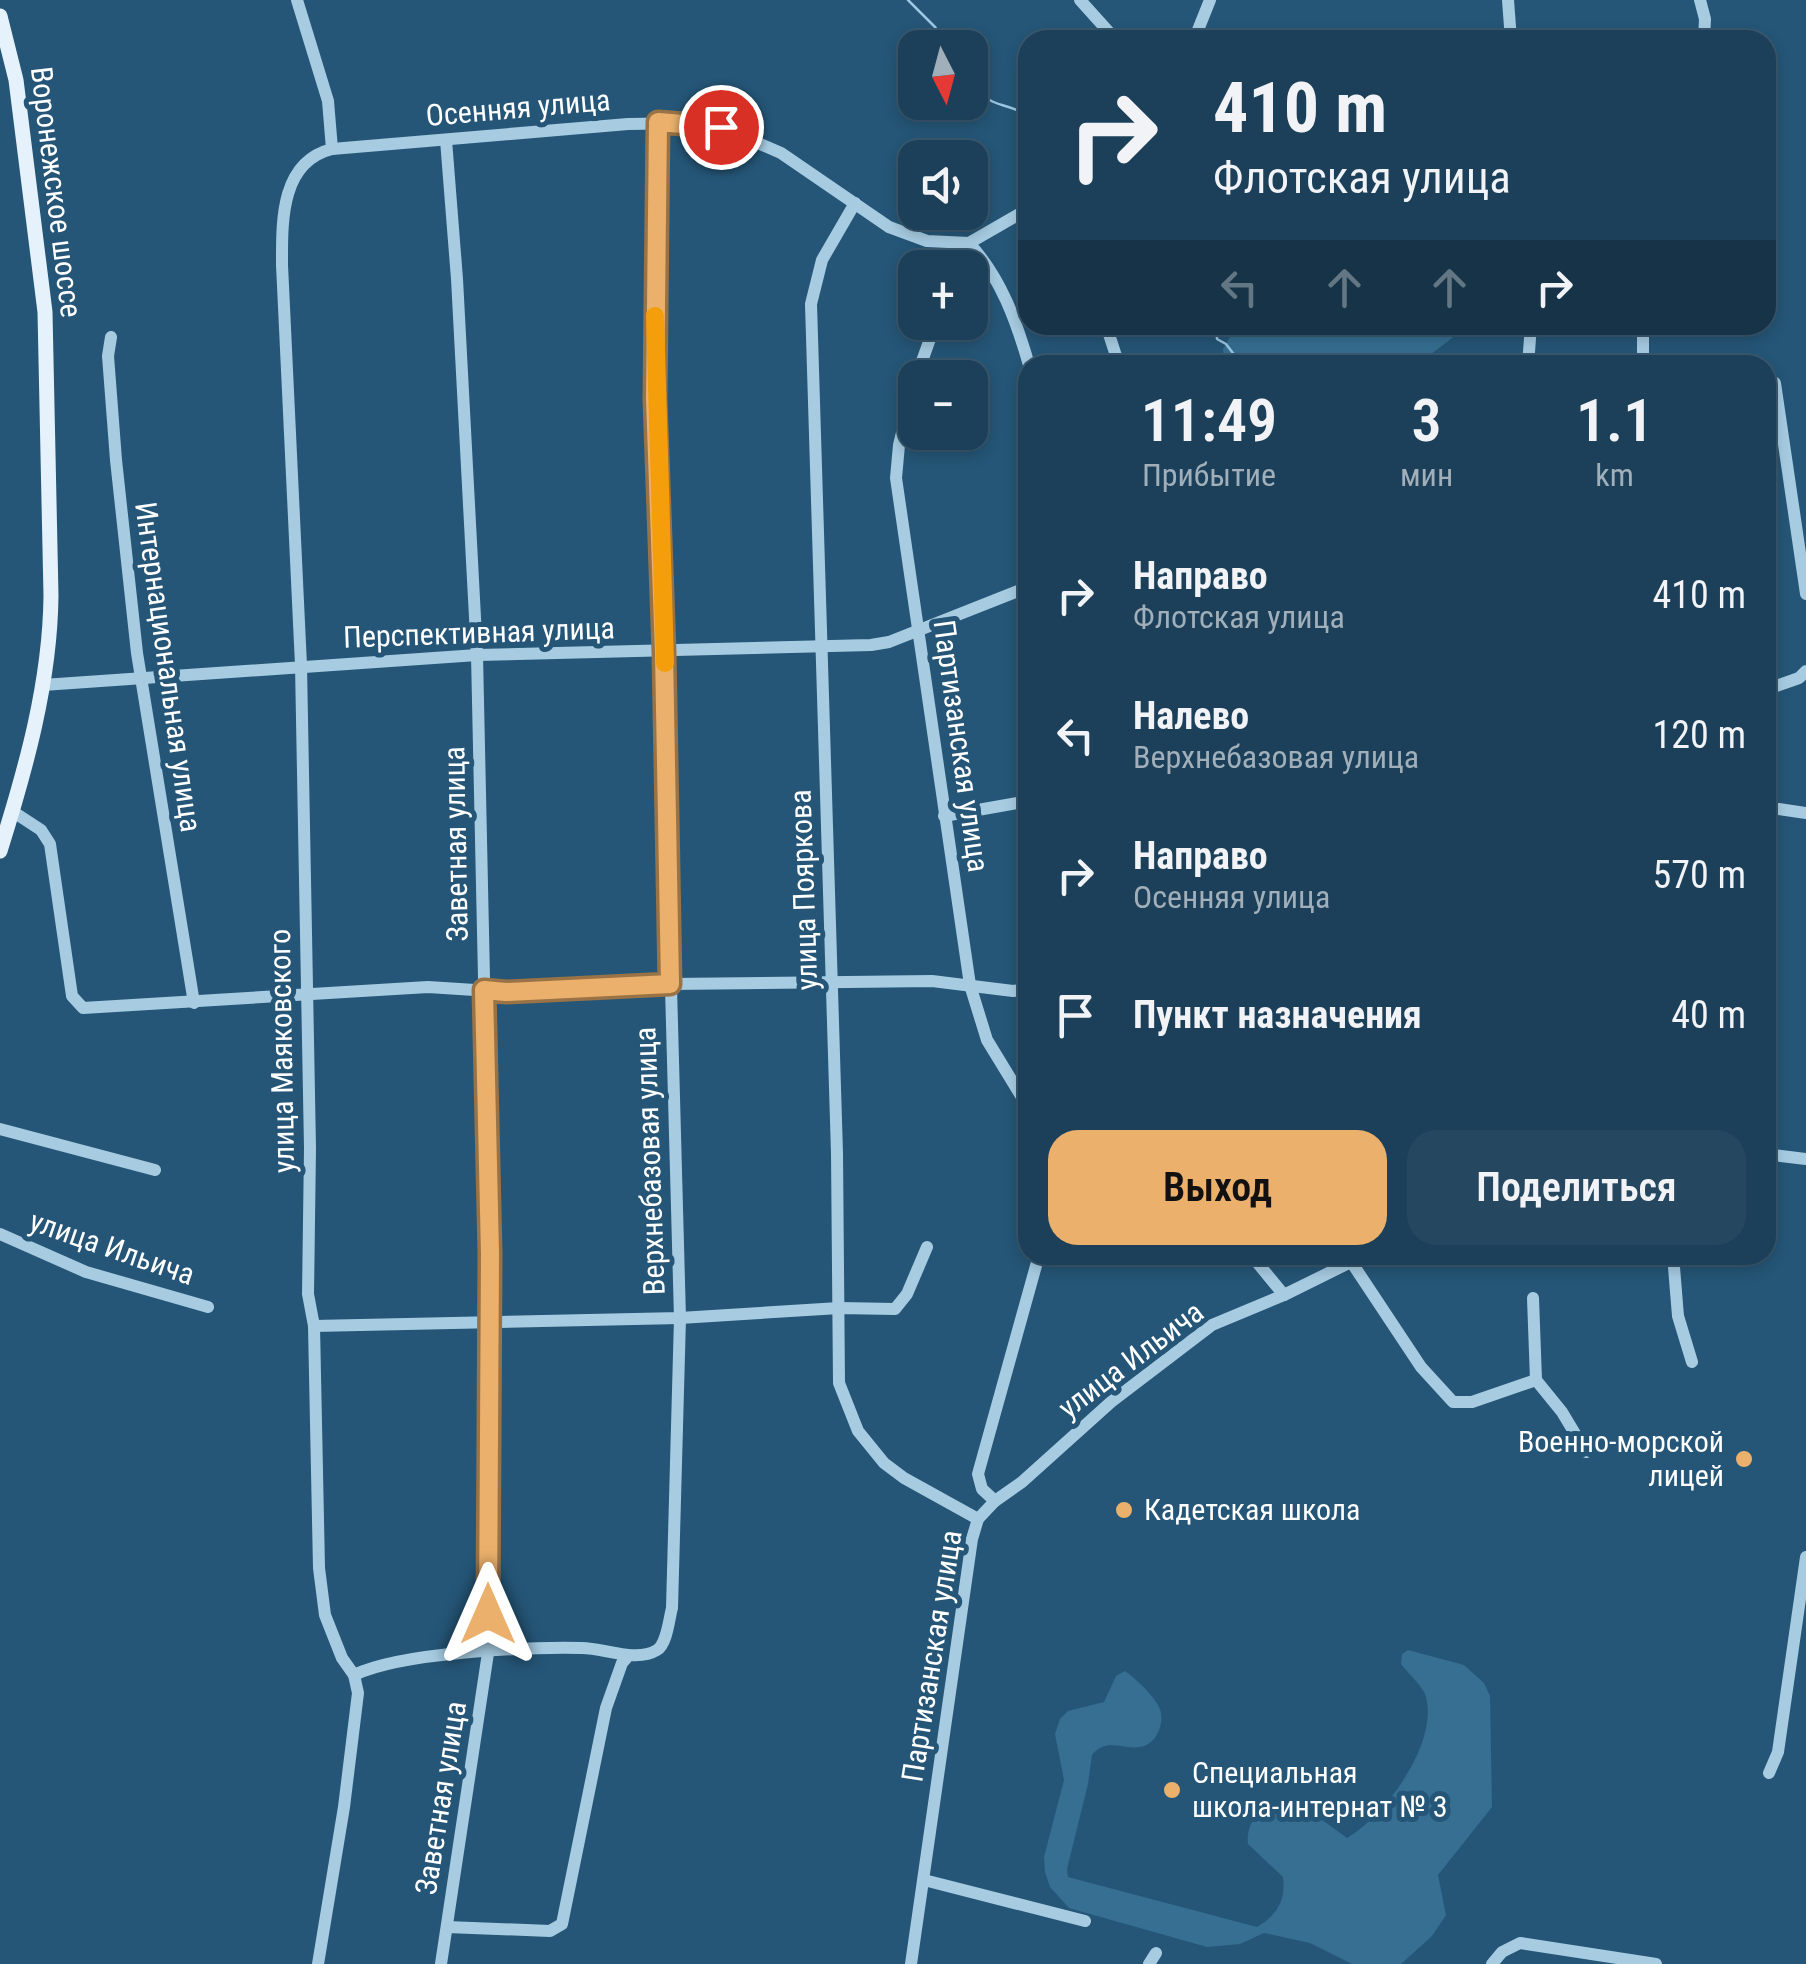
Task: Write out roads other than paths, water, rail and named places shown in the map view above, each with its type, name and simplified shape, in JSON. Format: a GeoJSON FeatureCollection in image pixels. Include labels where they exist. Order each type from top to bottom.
{"type":"FeatureCollection","features":[{"type":"Feature","properties":{"kind":"main road","name":"Воронежское шоссе"},"geometry":{"type":"LineString","coordinates":[[0,16],[16,80],[47,344],[50,641],[43,685],[0,851]]}},
{"type":"Feature","properties":{"kind":"street"},"geometry":{"type":"LineString","coordinates":[[297,0],[328,101],[332,149]]}},
{"type":"Feature","properties":{"kind":"street"},"geometry":{"type":"LineString","coordinates":[[1080,0],[1107,30]]}},
{"type":"Feature","properties":{"kind":"street"},"geometry":{"type":"LineString","coordinates":[[1198,30],[1210,0]]}},
{"type":"Feature","properties":{"kind":"street"},"geometry":{"type":"LineString","coordinates":[[1508,0],[1510,30]]}},
{"type":"Feature","properties":{"kind":"street"},"geometry":{"type":"LineString","coordinates":[[1700,0],[1704,30]]}},
{"type":"Feature","properties":{"kind":"street","name":"Осенняя улица"},"geometry":{"type":"LineString","coordinates":[[332,149],[658,122],[721,127],[781,152],[889,227],[942,244],[969,243]]}},
{"type":"Feature","properties":{"kind":"street","name":"Верхнебазовая улица"},"geometry":{"type":"LineString","coordinates":[[628,1656],[654,1651],[663,1642],[672,1608],[680,1318],[655,399],[658,122]]}},
{"type":"Feature","properties":{"kind":"street","name":"Заветная улица"},"geometry":{"type":"LineString","coordinates":[[441,1964],[488,1653],[489,1322],[476,655],[446,140]]}},
{"type":"Feature","properties":{"kind":"street","name":"улица Маяковского"},"geometry":{"type":"LineString","coordinates":[[318,1964],[358,1694],[354,1675],[342,1658],[325,1615],[320,1568],[314,1326],[308,1294],[310,1148],[301,665],[282,233],[292,177],[318,154],[332,149]]}},
{"type":"Feature","properties":{"kind":"street","name":"улица Пояркова"},"geometry":{"type":"LineString","coordinates":[[854,203],[818,272],[811,304],[832,982],[839,1383],[868,1446],[904,1478],[978,1519]]}},
{"type":"Feature","properties":{"kind":"street"},"geometry":{"type":"LineString","coordinates":[[966,250],[969,243],[1018,215]]}},
{"type":"Feature","properties":{"kind":"street"},"geometry":{"type":"LineString","coordinates":[[969,243],[992,270],[1018,334]]}},
{"type":"Feature","properties":{"kind":"street","name":"Интернациональная улица"},"geometry":{"type":"LineString","coordinates":[[111,336],[108,356],[120,507],[142,678],[194,1003]]}},
{"type":"Feature","properties":{"kind":"street"},"geometry":{"type":"LineString","coordinates":[[1776,390],[1806,594]]}},
{"type":"Feature","properties":{"kind":"street","name":"Партизанская улица"},"geometry":{"type":"LineString","coordinates":[[900,450],[896,478],[970,985],[987,1040],[1018,1091]]}},
{"type":"Feature","properties":{"kind":"street","name":"Перспективная улица"},"geometry":{"type":"LineString","coordinates":[[43,685],[476,655],[820,648],[889,642],[1018,592]]}},
{"type":"Feature","properties":{"kind":"street"},"geometry":{"type":"LineString","coordinates":[[1776,686],[1799,678],[1806,671]]}},
{"type":"Feature","properties":{"kind":"street"},"geometry":{"type":"LineString","coordinates":[[944,816],[1018,803]]}},
{"type":"Feature","properties":{"kind":"street"},"geometry":{"type":"LineString","coordinates":[[1776,808],[1806,812]]}},
{"type":"Feature","properties":{"kind":"street"},"geometry":{"type":"LineString","coordinates":[[12,811],[41,830],[50,844],[72,996],[83,1008],[428,986],[506,992],[670,984],[948,981],[1018,990]]}},
{"type":"Feature","properties":{"kind":"street"},"geometry":{"type":"LineString","coordinates":[[0,1130],[155,1170]]}},
{"type":"Feature","properties":{"kind":"street"},"geometry":{"type":"LineString","coordinates":[[1776,1155],[1806,1159]]}},
{"type":"Feature","properties":{"kind":"street","name":"улица Ильича"},"geometry":{"type":"LineString","coordinates":[[0,1234],[86,1272],[208,1307]]}},
{"type":"Feature","properties":{"kind":"street"},"geometry":{"type":"LineString","coordinates":[[314,1326],[895,1309],[927,1247]]}},
{"type":"Feature","properties":{"kind":"street","name":"Партизанская улица"},"geometry":{"type":"LineString","coordinates":[[911,1964],[962,1606],[978,1519],[996,1501],[982,1488],[978,1474],[1036,1265]]}},
{"type":"Feature","properties":{"kind":"street"},"geometry":{"type":"LineString","coordinates":[[1258,1265],[1284,1296]]}},
{"type":"Feature","properties":{"kind":"street","name":"улица Ильича"},"geometry":{"type":"LineString","coordinates":[[996,1501],[1189,1341],[1212,1326],[1348,1265]]}},
{"type":"Feature","properties":{"kind":"street"},"geometry":{"type":"LineString","coordinates":[[1353,1265],[1421,1367],[1453,1402],[1472,1402],[1536,1380]]}},
{"type":"Feature","properties":{"kind":"street"},"geometry":{"type":"LineString","coordinates":[[1674,1265],[1678,1316],[1692,1362]]}},
{"type":"Feature","properties":{"kind":"street"},"geometry":{"type":"LineString","coordinates":[[1533,1298],[1536,1380],[1562,1412],[1586,1452]]}},
{"type":"Feature","properties":{"kind":"street"},"geometry":{"type":"LineString","coordinates":[[1769,1773],[1778,1752],[1806,1557]]}},
{"type":"Feature","properties":{"kind":"street"},"geometry":{"type":"LineString","coordinates":[[354,1675],[395,1663],[488,1653],[578,1648],[628,1656],[606,1708],[562,1924],[550,1931],[447,1928]]}},
{"type":"Feature","properties":{"kind":"street"},"geometry":{"type":"LineString","coordinates":[[924,1880],[1085,1921]]}},
{"type":"Feature","properties":{"kind":"street"},"geometry":{"type":"LineString","coordinates":[[1492,1964],[1502,1952],[1520,1943],[1656,1964]]}},
{"type":"Feature","properties":{"kind":"waterway"},"geometry":{"type":"LineString","coordinates":[[908,0],[937,30]]}},
{"type":"Feature","properties":{"kind":"waterway"},"geometry":{"type":"LineString","coordinates":[[988,99],[1018,111]]}},
{"type":"Feature","properties":{"kind":"waterway"},"geometry":{"type":"LineString","coordinates":[[1217,335],[1234,355]]}},
{"type":"Feature","properties":{"kind":"place","name":"Военно-морской лицей"},"geometry":{"type":"Point","coordinates":[1744,1459]}},
{"type":"Feature","properties":{"kind":"place","name":"Кадетская школа"},"geometry":{"type":"Point","coordinates":[1124,1510]}},
{"type":"Feature","properties":{"kind":"place","name":"Специальная школа-интернат № 3"},"geometry":{"type":"Point","coordinates":[1172,1790]}}]}
